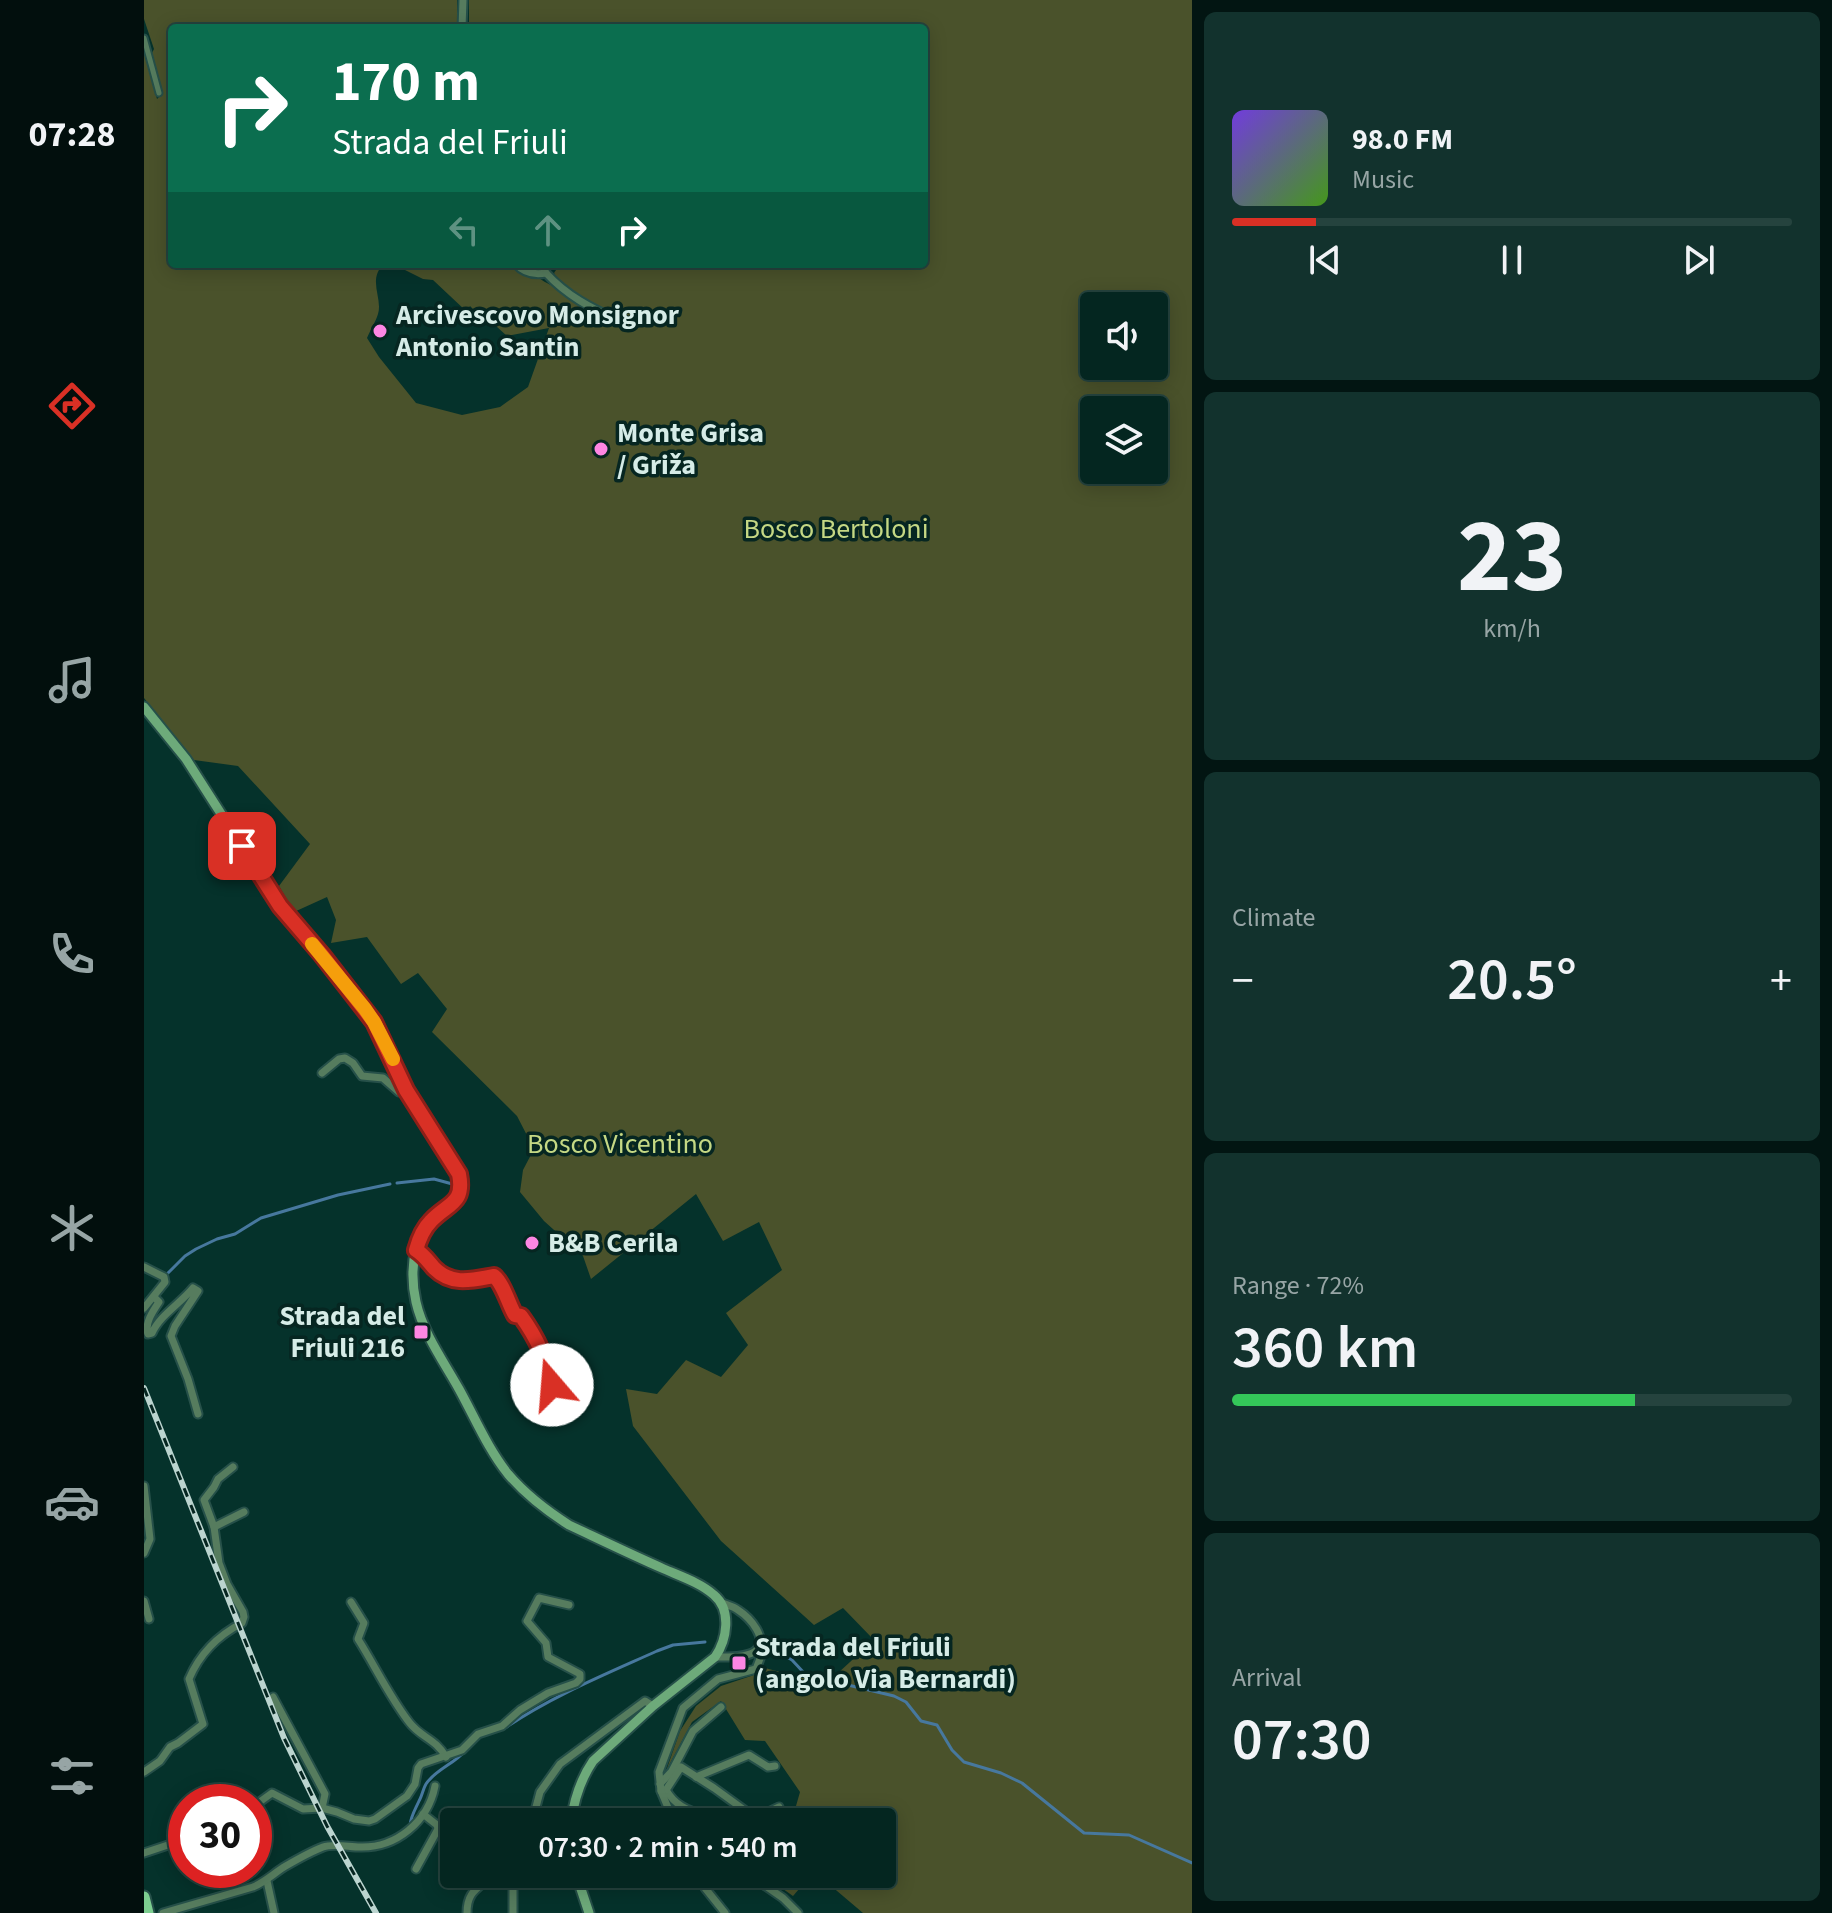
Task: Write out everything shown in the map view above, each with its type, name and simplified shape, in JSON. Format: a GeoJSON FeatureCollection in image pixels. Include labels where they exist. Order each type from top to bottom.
{"type":"FeatureCollection","features":[{"type":"Feature","properties":{"kind":"main road"},"geometry":{"type":"LineString","coordinates":[[144,707],[186,759],[280,906],[374,1022],[406,1090],[459,1174],[459,1195],[424,1228],[416,1250],[414,1285],[423,1324],[484,1437],[508,1474],[569,1525],[692,1581],[714,1594],[724,1612],[726,1632],[715,1657],[653,1706],[593,1761],[576,1796],[574,1808]]}},
{"type":"Feature","properties":{"kind":"main road"},"geometry":{"type":"LineString","coordinates":[[581,1888],[589,1913]]}},
{"type":"Feature","properties":{"kind":"street"},"geometry":{"type":"LineString","coordinates":[[462,24],[463,0]]}},
{"type":"Feature","properties":{"kind":"street"},"geometry":{"type":"LineString","coordinates":[[144,38],[159,93]]}},
{"type":"Feature","properties":{"kind":"street"},"geometry":{"type":"LineString","coordinates":[[520,268],[538,275],[549,269],[559,287],[581,303],[619,321]]}},
{"type":"Feature","properties":{"kind":"street"},"geometry":{"type":"LineString","coordinates":[[322,1073],[339,1059],[345,1058],[362,1076],[383,1078],[399,1092],[406,1090]]}},
{"type":"Feature","properties":{"kind":"street"},"geometry":{"type":"LineString","coordinates":[[416,1250],[449,1279],[470,1281],[494,1276],[499,1280],[515,1315],[521,1316],[531,1329],[546,1357],[552,1385],[556,1390],[566,1387],[574,1379]]}},
{"type":"Feature","properties":{"kind":"street"},"geometry":{"type":"LineString","coordinates":[[144,1267],[164,1277],[165,1282],[144,1308]]}},
{"type":"Feature","properties":{"kind":"street"},"geometry":{"type":"LineString","coordinates":[[154,1297],[159,1302],[147,1323],[148,1334],[193,1288],[198,1291],[171,1336],[198,1414]]}},
{"type":"Feature","properties":{"kind":"street"},"geometry":{"type":"LineString","coordinates":[[144,1772],[160,1761],[170,1747],[203,1724],[189,1679],[212,1643],[242,1623],[244,1617],[219,1563],[214,1527],[204,1500],[218,1479],[233,1467]]}},
{"type":"Feature","properties":{"kind":"street"},"geometry":{"type":"LineString","coordinates":[[144,1486],[150,1539],[144,1553]]}},
{"type":"Feature","properties":{"kind":"street"},"geometry":{"type":"LineString","coordinates":[[214,1527],[244,1512]]}},
{"type":"Feature","properties":{"kind":"street"},"geometry":{"type":"LineString","coordinates":[[272,1793],[303,1809],[322,1808],[363,1821],[375,1819],[407,1796],[415,1784],[421,1764],[462,1750],[478,1734],[502,1726],[520,1710],[548,1693],[580,1679],[580,1674],[548,1657],[546,1643],[527,1621],[539,1598],[569,1605]]}},
{"type":"Feature","properties":{"kind":"street"},"geometry":{"type":"LineString","coordinates":[[144,1601],[149,1619]]}},
{"type":"Feature","properties":{"kind":"street"},"geometry":{"type":"LineString","coordinates":[[351,1602],[364,1623],[358,1639],[409,1723],[418,1733],[440,1746],[446,1757]]}},
{"type":"Feature","properties":{"kind":"street"},"geometry":{"type":"LineString","coordinates":[[669,1808],[659,1772],[683,1708],[718,1679],[756,1669],[761,1656],[758,1648],[760,1639],[751,1620],[736,1608],[720,1602]]}},
{"type":"Feature","properties":{"kind":"street"},"geometry":{"type":"LineString","coordinates":[[715,1657],[734,1657],[752,1653],[758,1648]]}},
{"type":"Feature","properties":{"kind":"street"},"geometry":{"type":"LineString","coordinates":[[273,1697],[325,1794],[322,1808]]}},
{"type":"Feature","properties":{"kind":"street"},"geometry":{"type":"LineString","coordinates":[[536,1808],[545,1782],[560,1764],[645,1701],[653,1706]]}},
{"type":"Feature","properties":{"kind":"street"},"geometry":{"type":"LineString","coordinates":[[662,1788],[693,1731],[721,1707]]}},
{"type":"Feature","properties":{"kind":"street"},"geometry":{"type":"LineString","coordinates":[[696,1777],[749,1755],[768,1767],[775,1766]]}},
{"type":"Feature","properties":{"kind":"street"},"geometry":{"type":"LineString","coordinates":[[662,1788],[681,1767],[754,1817],[779,1807]]}},
{"type":"Feature","properties":{"kind":"street"},"geometry":{"type":"LineString","coordinates":[[272,1877],[284,1867],[327,1846],[376,1847],[388,1844],[410,1830],[423,1814],[433,1797],[435,1786]]}},
{"type":"Feature","properties":{"kind":"street"},"geometry":{"type":"LineString","coordinates":[[662,1788],[681,1808]]}},
{"type":"Feature","properties":{"kind":"street"},"geometry":{"type":"LineString","coordinates":[[416,1869],[438,1829],[423,1814]]}},
{"type":"Feature","properties":{"kind":"street"},"geometry":{"type":"LineString","coordinates":[[144,1853],[168,1845]]}},
{"type":"Feature","properties":{"kind":"street"},"geometry":{"type":"LineString","coordinates":[[163,1913],[250,1888]]}},
{"type":"Feature","properties":{"kind":"street"},"geometry":{"type":"LineString","coordinates":[[269,1888],[274,1913]]}},
{"type":"Feature","properties":{"kind":"street"},"geometry":{"type":"LineString","coordinates":[[467,1913],[468,1899],[478,1888]]}},
{"type":"Feature","properties":{"kind":"street"},"geometry":{"type":"LineString","coordinates":[[513,1888],[513,1913]]}},
{"type":"Feature","properties":{"kind":"street"},"geometry":{"type":"LineString","coordinates":[[705,1888],[725,1913]]}},
{"type":"Feature","properties":{"kind":"street"},"geometry":{"type":"LineString","coordinates":[[768,1888],[798,1913]]}},
{"type":"Feature","properties":{"kind":"green space"},"geometry":{"type":"Polygon","coordinates":[[[144,0],[457,0],[457,24],[168,24],[168,268],[381,268],[376,282],[378,314],[367,338],[416,403],[462,415],[500,407],[528,387],[549,328],[507,336],[476,308],[470,306],[466,311],[433,280],[423,279],[401,268],[513,268],[551,285],[557,278],[554,273],[557,268],[928,268],[928,24],[469,24],[469,0],[1192,0],[1192,1913],[863,1913],[834,1888],[896,1888],[896,1808],[795,1808],[800,1792],[765,1741],[745,1740],[721,1701],[692,1722],[666,1771],[680,1731],[696,1706],[721,1686],[757,1674],[765,1668],[826,1684],[874,1640],[843,1608],[814,1625],[721,1541],[633,1426],[626,1389],[657,1394],[686,1360],[721,1377],[748,1345],[726,1313],[782,1270],[759,1222],[723,1241],[696,1194],[591,1279],[583,1256],[544,1221],[520,1192],[523,1170],[534,1149],[517,1116],[432,1032],[447,1009],[418,973],[401,984],[367,937],[331,943],[336,920],[327,897],[294,912],[279,886],[310,844],[238,766],[194,760],[144,698],[144,52],[157,99],[163,93],[152,53],[154,49],[144,19],[144,0]]]}},
{"type":"Feature","properties":{"kind":"green space"},"geometry":{"type":"Polygon","coordinates":[[[782,1888],[800,1888],[793,1896],[782,1888]]]}},
{"type":"Feature","properties":{"kind":"waterway"},"geometry":{"type":"LineString","coordinates":[[397,1183],[434,1179],[456,1185]]}},
{"type":"Feature","properties":{"kind":"waterway"},"geometry":{"type":"LineString","coordinates":[[168,1273],[196,1249],[235,1234],[261,1218],[338,1195],[390,1184]]}},
{"type":"Feature","properties":{"kind":"waterway"},"geometry":{"type":"LineString","coordinates":[[505,1728],[560,1696],[657,1651],[673,1645],[705,1642]]}},
{"type":"Feature","properties":{"kind":"waterway"},"geometry":{"type":"LineString","coordinates":[[766,1645],[792,1660],[806,1675],[894,1696],[906,1702],[921,1721],[937,1725],[952,1750],[964,1762],[1022,1783],[1084,1833],[1129,1835],[1192,1863]]}},
{"type":"Feature","properties":{"kind":"waterway"},"geometry":{"type":"LineString","coordinates":[[410,1825],[426,1784],[465,1751]]}},
{"type":"Feature","properties":{"kind":"railway"},"geometry":{"type":"LineString","coordinates":[[144,1388],[284,1738],[327,1826],[376,1913]]}},
{"type":"Feature","properties":{"kind":"slow traffic"},"geometry":{"type":"LineString","coordinates":[[312,944],[365,1009],[393,1059]]}},
{"type":"Feature","properties":{"kind":"place","name":"Arcivescovo Monsignor Antonio Santin"},"geometry":{"type":"Point","coordinates":[380,331]}},
{"type":"Feature","properties":{"kind":"place","name":"Monte Grisa / Griža"},"geometry":{"type":"Point","coordinates":[601,449]}},
{"type":"Feature","properties":{"kind":"place","name":"B&B Cerila"},"geometry":{"type":"Point","coordinates":[532,1243]}},
{"type":"Feature","properties":{"kind":"place","name":"Strada del Friuli 216"},"geometry":{"type":"Point","coordinates":[421,1332]}},
{"type":"Feature","properties":{"kind":"place","name":"Strada del Friuli (angolo Via Bernardi)"},"geometry":{"type":"Point","coordinates":[739,1663]}},
{"type":"Feature","properties":{"kind":"route"},"geometry":{"type":"LineString","coordinates":[[242,846],[280,906],[374,1022],[406,1090],[459,1174],[459,1195],[424,1228],[416,1250],[449,1279],[470,1281],[494,1276],[499,1280],[515,1315],[521,1316],[531,1329],[546,1357],[552,1385]]}},
{"type":"Feature","properties":{"kind":"park label","name":"Bosco Bertoloni"},"geometry":{"type":"Point","coordinates":[836,529]}},
{"type":"Feature","properties":{"kind":"park label","name":"Bosco Vicentino"},"geometry":{"type":"Point","coordinates":[620,1144]}}]}
